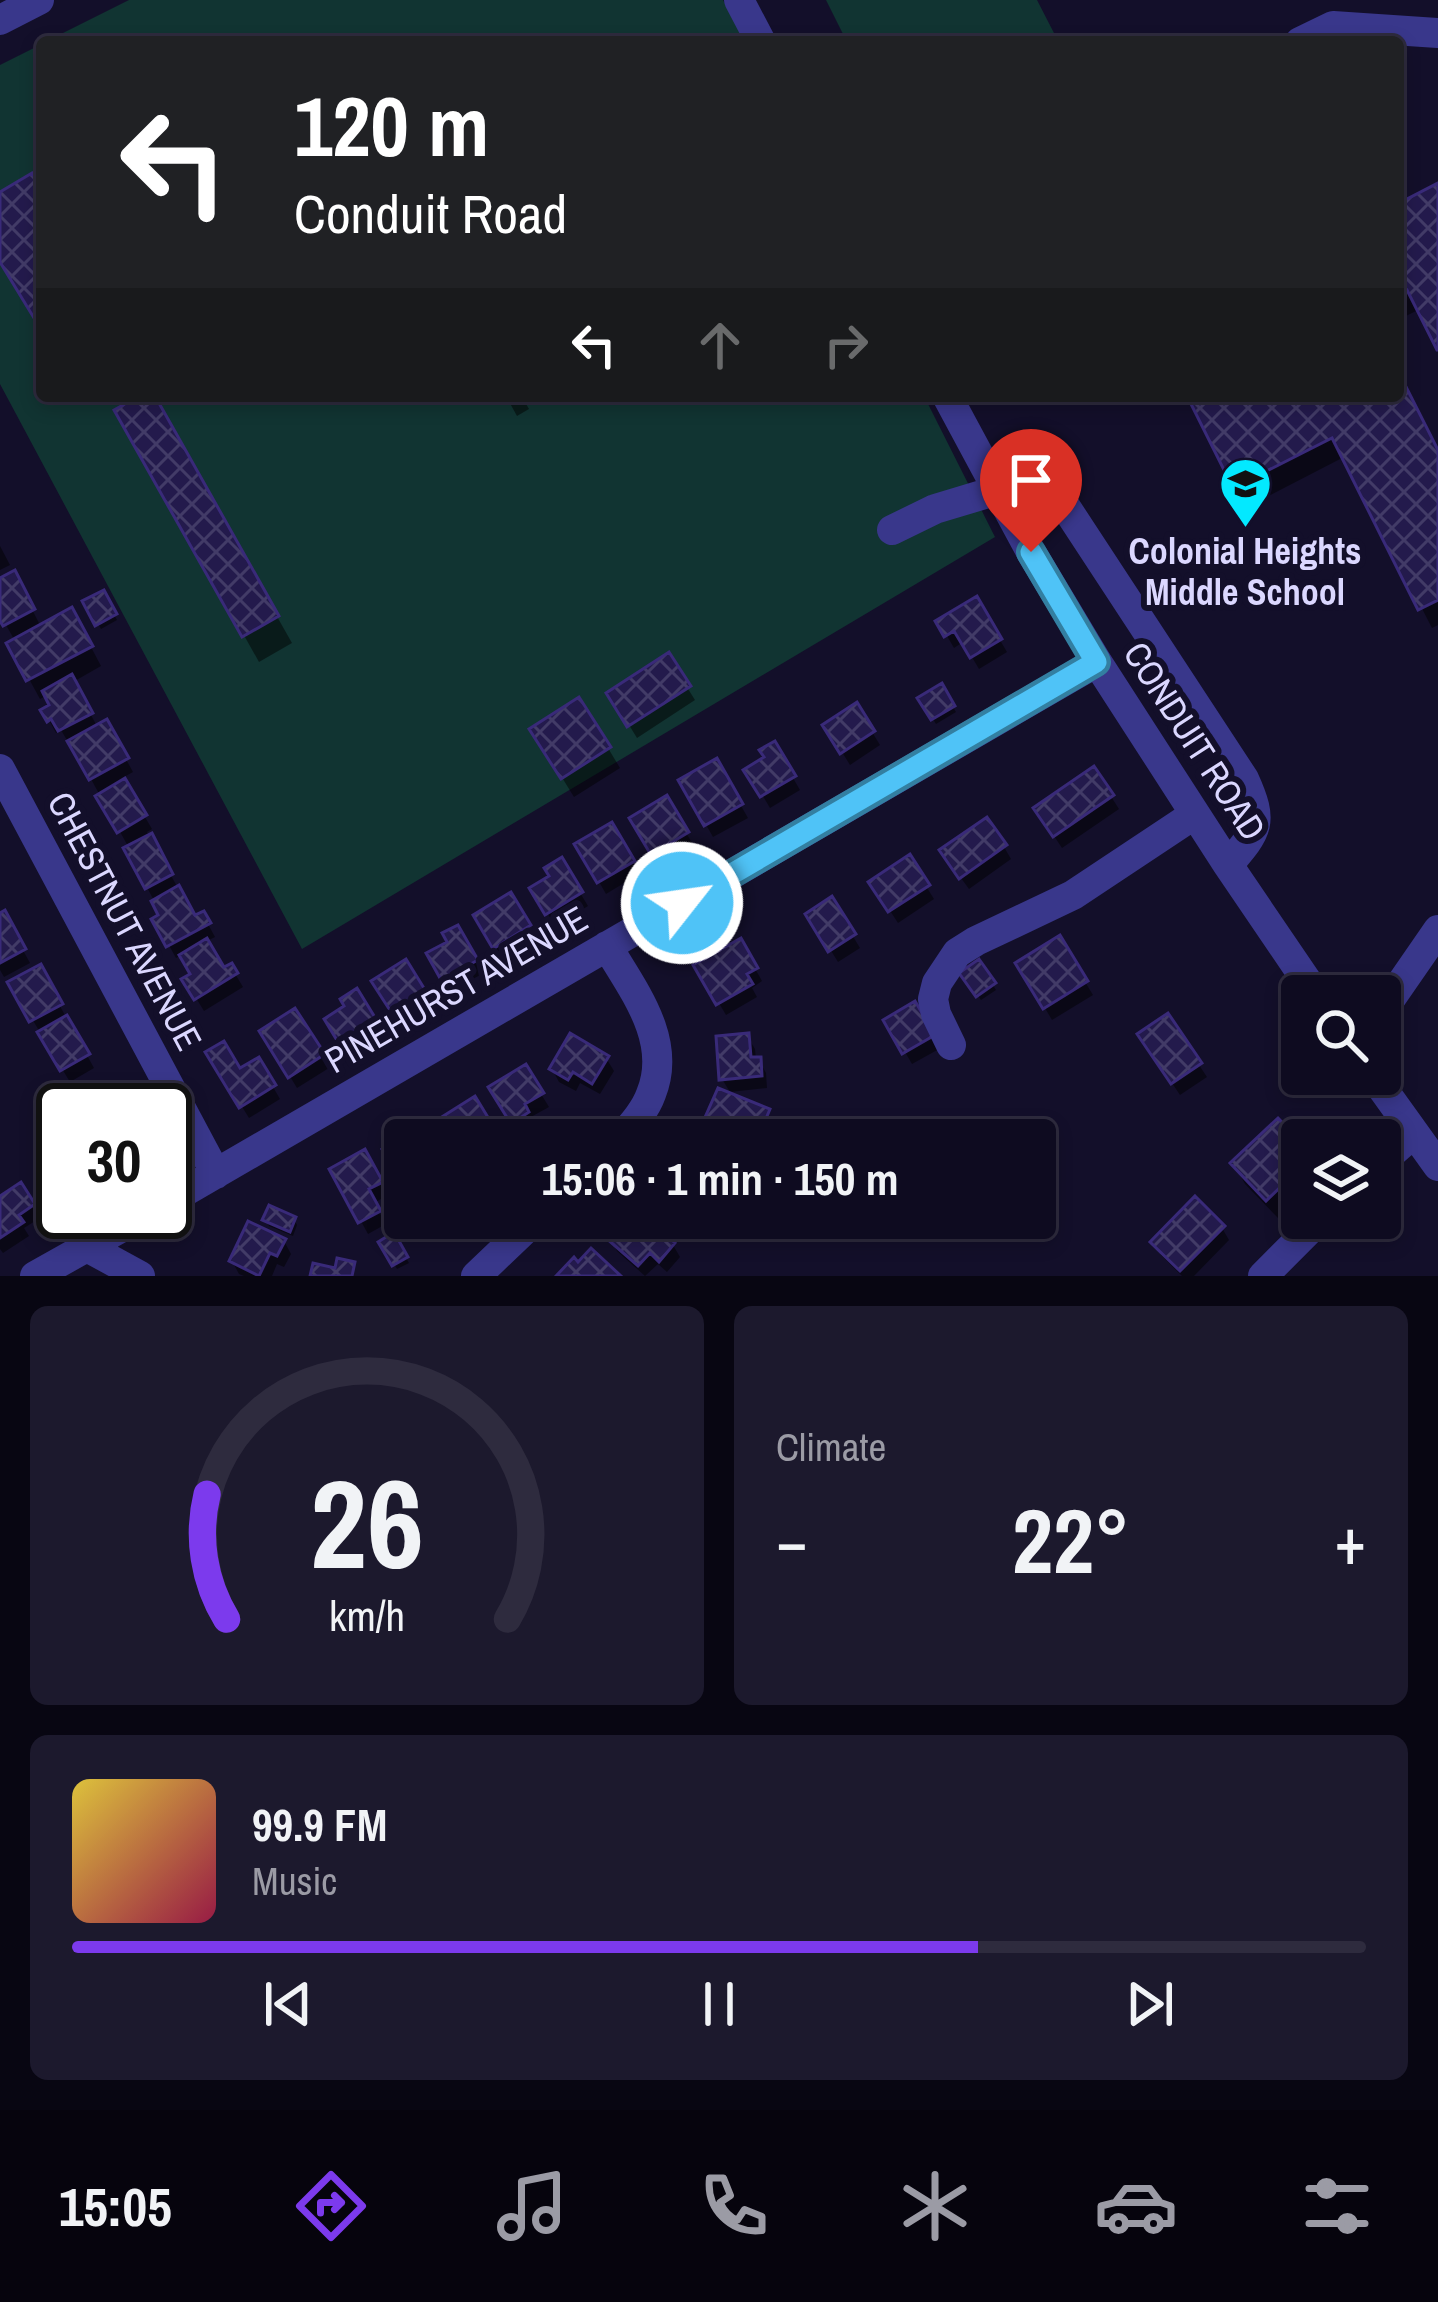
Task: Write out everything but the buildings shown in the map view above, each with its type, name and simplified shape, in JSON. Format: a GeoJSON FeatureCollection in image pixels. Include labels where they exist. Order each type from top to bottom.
{"type":"FeatureCollection","features":[{"type":"Feature","properties":{"kind":"street"},"geometry":{"type":"LineString","coordinates":[[0,20],[39,0]]}},
{"type":"Feature","properties":{"kind":"street"},"geometry":{"type":"LineString","coordinates":[[740,0],[757,36]]}},
{"type":"Feature","properties":{"kind":"street"},"geometry":{"type":"LineString","coordinates":[[1312,36],[1333,26],[1438,34]]}},
{"type":"Feature","properties":{"kind":"street","name":"CONDUIT ROAD"},"geometry":{"type":"LineString","coordinates":[[950,402],[1096,662],[1303,975]]}},
{"type":"Feature","properties":{"kind":"street"},"geometry":{"type":"LineString","coordinates":[[892,530],[995,486],[1048,480],[1244,779],[1257,807],[1252,838],[1228,866]]}},
{"type":"Feature","properties":{"kind":"street","name":"PINEHURST AVENUE"},"geometry":{"type":"LineString","coordinates":[[192,1188],[1096,662]]}},
{"type":"Feature","properties":{"kind":"street","name":"CHESTNUT AVENUE"},"geometry":{"type":"LineString","coordinates":[[0,769],[216,1174]]}},
{"type":"Feature","properties":{"kind":"street"},"geometry":{"type":"LineString","coordinates":[[951,1045],[933,999],[957,953],[1073,896],[1195,814]]}},
{"type":"Feature","properties":{"kind":"street"},"geometry":{"type":"LineString","coordinates":[[1401,984],[1438,930]]}},
{"type":"Feature","properties":{"kind":"street"},"geometry":{"type":"LineString","coordinates":[[608,946],[649,1017],[655,1040],[657,1073],[651,1095],[634,1119]]}},
{"type":"Feature","properties":{"kind":"street"},"geometry":{"type":"LineString","coordinates":[[1387,1095],[1438,1166]]}},
{"type":"Feature","properties":{"kind":"street"},"geometry":{"type":"LineString","coordinates":[[1401,1144],[1414,1133]]}},
{"type":"Feature","properties":{"kind":"street"},"geometry":{"type":"LineString","coordinates":[[35,1276],[101,1239]]}},
{"type":"Feature","properties":{"kind":"street"},"geometry":{"type":"LineString","coordinates":[[476,1276],[515,1239]]}},
{"type":"Feature","properties":{"kind":"street"},"geometry":{"type":"LineString","coordinates":[[1263,1276],[1300,1239]]}},
{"type":"Feature","properties":{"kind":"street"},"geometry":{"type":"LineString","coordinates":[[87,1247],[140,1276]]}},
{"type":"Feature","properties":{"kind":"green space"},"geometry":{"type":"Polygon","coordinates":[[[129,0],[723,0],[742,36],[57,36],[129,0]]]}},
{"type":"Feature","properties":{"kind":"green space"},"geometry":{"type":"Polygon","coordinates":[[[826,0],[1037,0],[1055,35],[1053,36],[844,36],[826,0]]]}},
{"type":"Feature","properties":{"kind":"green space"},"geometry":{"type":"Polygon","coordinates":[[[36,47],[36,402],[927,402],[995,537],[302,949],[0,384],[0,65],[36,47]]]}},
{"type":"Feature","properties":{"kind":"place","name":"Colonial Heights Middle School"},"geometry":{"type":"Point","coordinates":[1245,529]}},
{"type":"Feature","properties":{"kind":"route"},"geometry":{"type":"LineString","coordinates":[[682,903],[1096,662],[1031,552]]}}]}
